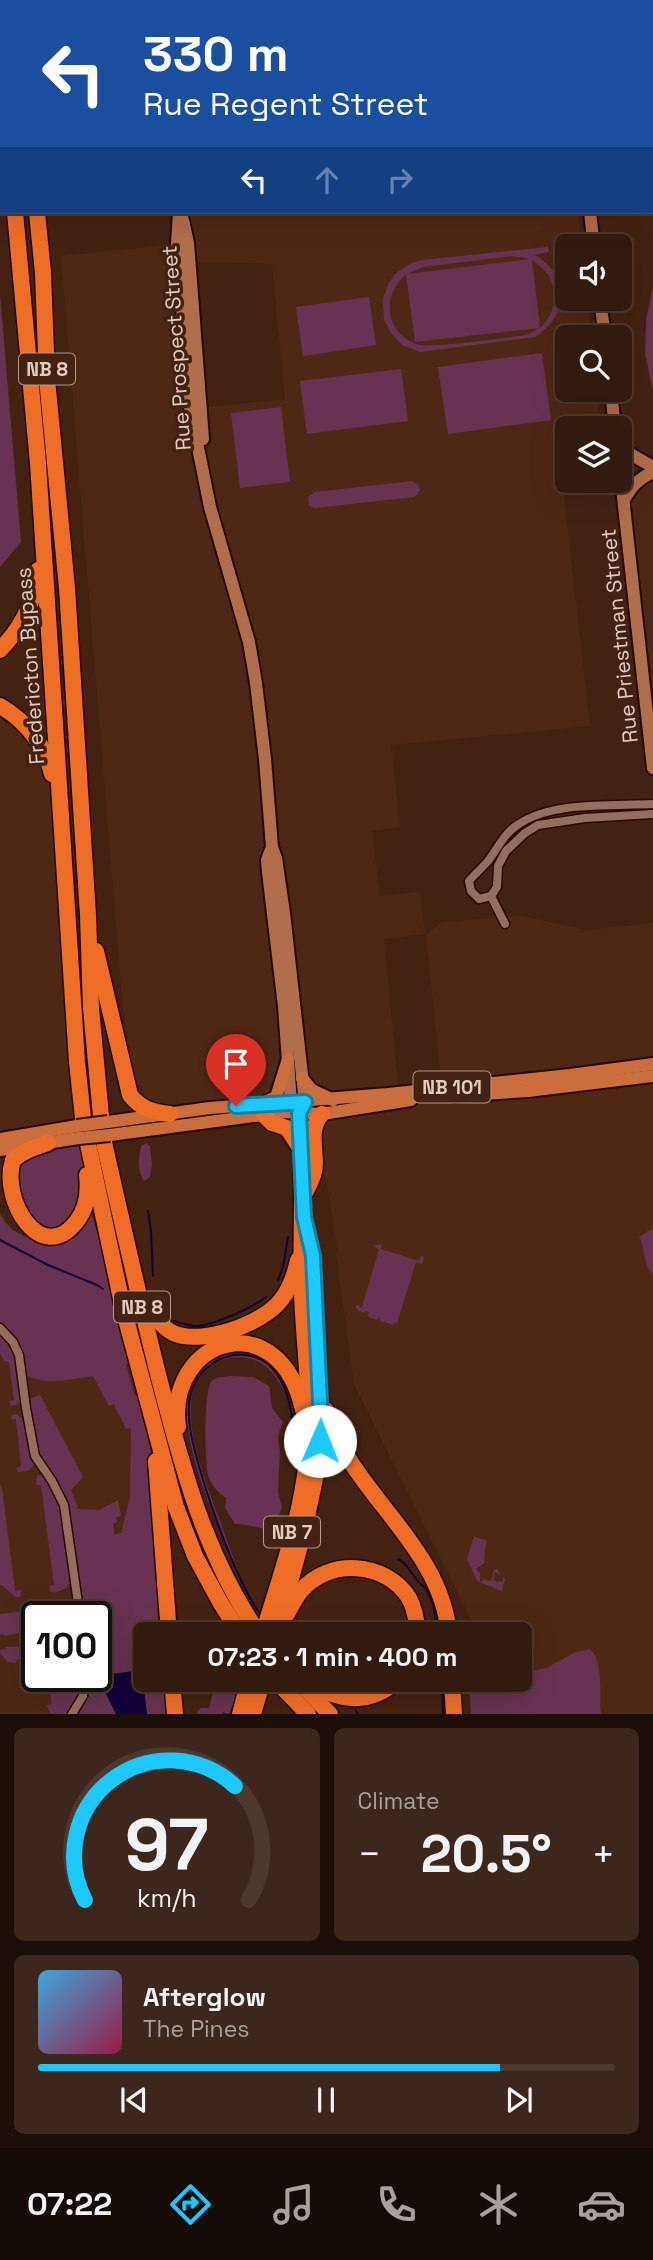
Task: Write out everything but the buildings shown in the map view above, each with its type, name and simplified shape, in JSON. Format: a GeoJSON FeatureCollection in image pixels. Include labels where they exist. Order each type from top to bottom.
{"type":"FeatureCollection","features":[{"type":"Feature","properties":{"kind":"highway","name":"Fredericton Bypass"},"geometry":{"type":"LineString","coordinates":[[15,214],[40,511],[77,1062],[93,1132],[132,1342],[176,1507],[195,1556],[232,1622]]}},
{"type":"Feature","properties":{"kind":"highway","name":"Fredericton Bypass"},"geometry":{"type":"LineString","coordinates":[[37,214],[43,273],[47,379],[61,525],[88,915],[93,1132],[134,1276],[184,1471],[218,1564],[253,1622]]}},
{"type":"Feature","properties":{"kind":"highway"},"geometry":{"type":"LineString","coordinates":[[0,650],[21,623],[34,593],[40,511]]}},
{"type":"Feature","properties":{"kind":"highway"},"geometry":{"type":"LineString","coordinates":[[0,706],[24,723],[46,754],[62,822]]}},
{"type":"Feature","properties":{"kind":"highway"},"geometry":{"type":"LineString","coordinates":[[88,915],[130,1095],[144,1108],[170,1114]]}},
{"type":"Feature","properties":{"kind":"highway","name":"NB 7"},"geometry":{"type":"LineString","coordinates":[[278,1621],[300,1504],[309,1438],[302,1294],[304,1196],[298,1106]]}},
{"type":"Feature","properties":{"kind":"highway"},"geometry":{"type":"LineString","coordinates":[[263,1109],[272,1123],[287,1128],[302,1154]]}},
{"type":"Feature","properties":{"kind":"highway"},"geometry":{"type":"LineString","coordinates":[[304,1196],[315,1166],[313,1136],[317,1119],[322,1114]]}},
{"type":"Feature","properties":{"kind":"highway"},"geometry":{"type":"LineString","coordinates":[[48,1143],[11,1162],[2,1177],[0,1200],[6,1213],[23,1230],[51,1237],[75,1224],[85,1206],[93,1132]]}},
{"type":"Feature","properties":{"kind":"highway","name":"NB 7"},"geometry":{"type":"LineString","coordinates":[[278,1621],[314,1493],[319,1460],[321,1422],[313,1256],[304,1217]]}},
{"type":"Feature","properties":{"kind":"highway"},"geometry":{"type":"LineString","coordinates":[[134,1276],[152,1312],[162,1325],[183,1336],[208,1336],[256,1320],[281,1300],[295,1274],[303,1241]]}},
{"type":"Feature","properties":{"kind":"highway"},"geometry":{"type":"LineString","coordinates":[[132,1342],[157,1465],[168,1622]]}},
{"type":"Feature","properties":{"kind":"highway"},"geometry":{"type":"LineString","coordinates":[[184,1471],[177,1419],[180,1391],[202,1356],[220,1346],[236,1343],[253,1345],[268,1351],[282,1362],[292,1377],[300,1398],[309,1438]]}},
{"type":"Feature","properties":{"kind":"highway"},"geometry":{"type":"LineString","coordinates":[[319,1366],[326,1410],[338,1442],[430,1571],[441,1596],[446,1622]]}},
{"type":"Feature","properties":{"kind":"highway"},"geometry":{"type":"LineString","coordinates":[[278,1621],[300,1591],[312,1581],[337,1569],[365,1569],[387,1577],[402,1590],[415,1612],[416,1622]]}},
{"type":"Feature","properties":{"kind":"highway"},"geometry":{"type":"LineString","coordinates":[[173,1692],[175,1714]]}},
{"type":"Feature","properties":{"kind":"highway"},"geometry":{"type":"LineString","coordinates":[[287,1692],[308,1714]]}},
{"type":"Feature","properties":{"kind":"highway"},"geometry":{"type":"LineString","coordinates":[[309,1692],[330,1714]]}},
{"type":"Feature","properties":{"kind":"highway"},"geometry":{"type":"LineString","coordinates":[[326,1692],[353,1699],[380,1692]]}},
{"type":"Feature","properties":{"kind":"highway"},"geometry":{"type":"LineString","coordinates":[[453,1692],[454,1714]]}},
{"type":"Feature","properties":{"kind":"highway"},"geometry":{"type":"LineString","coordinates":[[240,1714],[251,1697]]}},
{"type":"Feature","properties":{"kind":"main road","name":"Rue Prospect Street"},"geometry":{"type":"LineString","coordinates":[[180,214],[177,244],[190,408],[205,481],[254,669],[266,766],[272,847],[283,904],[302,1078],[298,1106]]}},
{"type":"Feature","properties":{"kind":"main road"},"geometry":{"type":"LineString","coordinates":[[590,214],[593,234]]}},
{"type":"Feature","properties":{"kind":"main road"},"geometry":{"type":"LineString","coordinates":[[632,456],[653,470]]}},
{"type":"Feature","properties":{"kind":"main road"},"geometry":{"type":"LineString","coordinates":[[632,470],[653,470]]}},
{"type":"Feature","properties":{"kind":"main road"},"geometry":{"type":"LineString","coordinates":[[624,500],[632,486],[653,470]]}},
{"type":"Feature","properties":{"kind":"main road","name":"Rue Priestman Street"},"geometry":{"type":"LineString","coordinates":[[623,493],[653,768]]}},
{"type":"Feature","properties":{"kind":"main road","name":"Rue Prospect Street"},"geometry":{"type":"LineString","coordinates":[[272,847],[267,860],[268,872],[288,1059],[298,1106]]}},
{"type":"Feature","properties":{"kind":"main road"},"geometry":{"type":"LineString","coordinates":[[263,1109],[276,1097],[288,1059]]}},
{"type":"Feature","properties":{"kind":"main road","name":"NB 101"},"geometry":{"type":"LineString","coordinates":[[298,1106],[322,1114],[440,1097],[521,1092],[652,1074]]}},
{"type":"Feature","properties":{"kind":"main road","name":"NB 101"},"geometry":{"type":"LineString","coordinates":[[0,1150],[48,1143],[170,1114],[263,1109],[285,1112],[298,1106],[334,1100],[558,1076],[652,1074]]}},
{"type":"Feature","properties":{"kind":"main road"},"geometry":{"type":"LineString","coordinates":[[302,1078],[312,1090],[334,1100]]}},
{"type":"Feature","properties":{"kind":"main road","name":"NB 101"},"geometry":{"type":"LineString","coordinates":[[0,1139],[93,1132],[263,1109]]}},
{"type":"Feature","properties":{"kind":"street"},"geometry":{"type":"LineString","coordinates":[[653,804],[558,810],[532,817],[518,824],[506,835],[490,859],[469,881],[471,891],[479,899],[491,896],[498,887],[498,866],[506,851],[525,832],[538,825],[585,818],[653,814]]}},
{"type":"Feature","properties":{"kind":"street"},"geometry":{"type":"LineString","coordinates":[[491,896],[505,924]]}},
{"type":"Feature","properties":{"kind":"street"},"geometry":{"type":"LineString","coordinates":[[0,1328],[13,1342],[19,1355],[35,1456],[64,1505],[78,1601]]}},
{"type":"Feature","properties":{"kind":"street"},"geometry":{"type":"LineString","coordinates":[[72,1714],[84,1692]]}},
{"type":"Feature","properties":{"kind":"shaded area"},"geometry":{"type":"Polygon","coordinates":[[[181,214],[578,214],[581,234],[555,234],[555,311],[589,311],[591,325],[555,325],[555,402],[599,402],[600,416],[555,416],[555,493],[564,493],[590,726],[391,745],[400,827],[372,831],[380,896],[420,892],[425,934],[384,939],[399,1093],[333,1100],[306,1085],[284,913],[288,1059],[276,1097],[170,1114],[136,1103],[122,998],[61,256],[177,244],[201,408],[285,399],[272,264],[190,262],[181,214]]]}},
{"type":"Feature","properties":{"kind":"shaded area"},"geometry":{"type":"Polygon","coordinates":[[[548,247],[549,252],[534,255],[546,263],[555,275],[555,311],[557,311],[546,328],[535,337],[420,352],[402,345],[384,320],[383,299],[388,284],[396,273],[412,263],[548,247]],[[512,256],[423,267],[407,274],[530,259],[512,256]],[[532,260],[540,328],[552,311],[554,292],[547,274],[532,260]],[[406,274],[391,296],[391,317],[398,332],[416,344],[436,345],[525,335],[539,328],[415,342],[406,274]]]}},
{"type":"Feature","properties":{"kind":"shaded area"},"geometry":{"type":"Polygon","coordinates":[[[653,287],[653,391],[645,354],[646,320],[653,287]]]}},
{"type":"Feature","properties":{"kind":"shaded area"},"geometry":{"type":"Polygon","coordinates":[[[0,294],[21,542],[0,567],[0,294]]]}},
{"type":"Feature","properties":{"kind":"shaded area"},"geometry":{"type":"Polygon","coordinates":[[[369,297],[376,345],[303,356],[296,307],[369,297]]]}},
{"type":"Feature","properties":{"kind":"shaded area"},"geometry":{"type":"Polygon","coordinates":[[[542,353],[551,420],[448,434],[438,367],[542,353]]]}},
{"type":"Feature","properties":{"kind":"shaded area"},"geometry":{"type":"Polygon","coordinates":[[[401,369],[408,421],[307,434],[300,381],[401,369]]]}},
{"type":"Feature","properties":{"kind":"shaded area"},"geometry":{"type":"Polygon","coordinates":[[[281,407],[290,482],[240,488],[231,413],[281,407]]]}},
{"type":"Feature","properties":{"kind":"shaded area"},"geometry":{"type":"Polygon","coordinates":[[[653,472],[653,700],[646,701],[624,500],[653,472]]]}},
{"type":"Feature","properties":{"kind":"shaded area"},"geometry":{"type":"Polygon","coordinates":[[[412,481],[420,489],[414,497],[315,508],[309,506],[308,497],[315,492],[412,481]]]}},
{"type":"Feature","properties":{"kind":"shaded area"},"geometry":{"type":"Polygon","coordinates":[[[0,706],[10,712],[52,771],[77,1126],[0,1139],[0,706]]]}},
{"type":"Feature","properties":{"kind":"shaded area"},"geometry":{"type":"Polygon","coordinates":[[[522,916],[587,930],[653,923],[653,1064],[442,1089],[426,935],[441,922],[522,916]]]}},
{"type":"Feature","properties":{"kind":"shaded area"},"geometry":{"type":"Polygon","coordinates":[[[653,1079],[653,1714],[601,1714],[600,1685],[590,1649],[576,1652],[546,1668],[532,1671],[532,1622],[472,1622],[354,1384],[336,1255],[338,1251],[316,1122],[389,1103],[653,1079]]]}},
{"type":"Feature","properties":{"kind":"shaded area"},"geometry":{"type":"Polygon","coordinates":[[[147,1143],[150,1146],[152,1164],[150,1177],[144,1181],[140,1173],[139,1159],[142,1145],[147,1143]]]}},
{"type":"Feature","properties":{"kind":"shaded area"},"geometry":{"type":"Polygon","coordinates":[[[82,1145],[85,1194],[64,1228],[33,1231],[10,1176],[25,1159],[50,1153],[58,1148],[82,1145]]]}},
{"type":"Feature","properties":{"kind":"shaded area"},"geometry":{"type":"Polygon","coordinates":[[[90,1213],[132,1362],[126,1364],[134,1394],[140,1399],[151,1452],[164,1622],[133,1622],[133,1672],[112,1673],[112,1601],[80,1601],[64,1494],[37,1451],[28,1399],[40,1395],[83,1477],[71,1490],[78,1509],[99,1510],[118,1500],[121,1515],[113,1524],[114,1535],[121,1533],[130,1498],[131,1428],[126,1429],[114,1404],[109,1406],[93,1376],[51,1381],[26,1375],[19,1346],[0,1324],[0,1214],[9,1226],[21,1234],[49,1243],[90,1213]]]}},
{"type":"Feature","properties":{"kind":"shaded area"},"geometry":{"type":"Polygon","coordinates":[[[653,1228],[653,1275],[639,1237],[653,1228]]]}},
{"type":"Feature","properties":{"kind":"shaded area"},"geometry":{"type":"Polygon","coordinates":[[[0,1240],[123,1308],[157,1465],[146,1622],[133,1622],[133,1692],[173,1692],[175,1714],[0,1714],[0,1240]]]}},
{"type":"Feature","properties":{"kind":"shaded area"},"geometry":{"type":"Polygon","coordinates":[[[382,1244],[381,1249],[419,1261],[421,1256],[424,1257],[422,1264],[416,1262],[397,1323],[394,1322],[393,1325],[380,1321],[380,1317],[378,1320],[368,1317],[369,1312],[356,1309],[356,1305],[362,1307],[379,1250],[374,1246],[382,1244]]]}},
{"type":"Feature","properties":{"kind":"shaded area"},"geometry":{"type":"Polygon","coordinates":[[[0,1333],[11,1348],[16,1363],[21,1398],[17,1405],[11,1406],[9,1401],[14,1400],[9,1362],[4,1361],[0,1353],[0,1333]]]}},
{"type":"Feature","properties":{"kind":"shaded area"},"geometry":{"type":"Polygon","coordinates":[[[227,1355],[258,1358],[274,1367],[284,1384],[287,1396],[264,1365],[250,1358],[236,1357],[218,1361],[206,1369],[196,1383],[191,1399],[193,1438],[198,1458],[240,1576],[206,1496],[188,1431],[189,1391],[195,1375],[205,1365],[227,1355]]]}},
{"type":"Feature","properties":{"kind":"shaded area"},"geometry":{"type":"Polygon","coordinates":[[[231,1376],[253,1377],[269,1386],[272,1408],[283,1422],[278,1436],[278,1492],[282,1508],[273,1530],[235,1524],[225,1508],[226,1498],[212,1484],[207,1471],[209,1388],[215,1379],[231,1376]]]}},
{"type":"Feature","properties":{"kind":"shaded area"},"geometry":{"type":"Polygon","coordinates":[[[17,1414],[25,1421],[34,1465],[28,1471],[18,1472],[16,1468],[21,1466],[16,1419],[11,1419],[12,1415],[17,1414]]]}},
{"type":"Feature","properties":{"kind":"shaded area"},"geometry":{"type":"Polygon","coordinates":[[[42,1474],[58,1498],[69,1557],[67,1588],[54,1593],[49,1586],[54,1585],[41,1485],[36,1485],[37,1476],[42,1474]]]}},
{"type":"Feature","properties":{"kind":"shaded area"},"geometry":{"type":"Polygon","coordinates":[[[0,1485],[15,1591],[21,1590],[20,1597],[16,1597],[0,1584],[0,1485]]]}},
{"type":"Feature","properties":{"kind":"shaded area"},"geometry":{"type":"Polygon","coordinates":[[[474,1536],[487,1541],[484,1563],[476,1569],[480,1573],[480,1581],[491,1581],[494,1570],[497,1569],[501,1575],[495,1572],[493,1579],[498,1583],[505,1579],[502,1590],[504,1592],[477,1581],[467,1559],[474,1536]]]}},
{"type":"Feature","properties":{"kind":"shaded area"},"geometry":{"type":"Polygon","coordinates":[[[21,1612],[21,1633],[0,1635],[0,1614],[21,1612]]]}},
{"type":"Feature","properties":{"kind":"shaded area"},"geometry":{"type":"Polygon","coordinates":[[[21,1646],[21,1659],[17,1659],[16,1663],[8,1662],[0,1653],[0,1650],[21,1646]]]}},
{"type":"Feature","properties":{"kind":"shaded area"},"geometry":{"type":"Polygon","coordinates":[[[590,1649],[597,1662],[601,1714],[471,1714],[470,1692],[532,1692],[532,1671],[546,1668],[576,1652],[590,1649]]]}},
{"type":"Feature","properties":{"kind":"shaded area"},"geometry":{"type":"Polygon","coordinates":[[[133,1671],[133,1692],[144,1692],[147,1714],[116,1714],[104,1692],[112,1692],[114,1674],[133,1671]]]}},
{"type":"Feature","properties":{"kind":"shaded area"},"geometry":{"type":"Polygon","coordinates":[[[50,1692],[81,1692],[70,1714],[50,1714],[47,1705],[52,1704],[50,1692]]]}},
{"type":"Feature","properties":{"kind":"shaded area"},"geometry":{"type":"Polygon","coordinates":[[[105,1692],[116,1714],[78,1714],[89,1693],[105,1692]]]}},
{"type":"Feature","properties":{"kind":"shaded area"},"geometry":{"type":"Polygon","coordinates":[[[144,1692],[165,1692],[166,1714],[147,1714],[144,1692]]]}},
{"type":"Feature","properties":{"kind":"shaded area"},"geometry":{"type":"Polygon","coordinates":[[[213,1692],[238,1692],[229,1714],[197,1712],[201,1708],[209,1708],[213,1692]]]}},
{"type":"Feature","properties":{"kind":"waterway"},"geometry":{"type":"LineString","coordinates":[[148,1211],[153,1276]]}},
{"type":"Feature","properties":{"kind":"waterway"},"geometry":{"type":"LineString","coordinates":[[278,1280],[288,1237]]}},
{"type":"Feature","properties":{"kind":"waterway"},"geometry":{"type":"LineString","coordinates":[[0,1240],[103,1289]]}},
{"type":"Feature","properties":{"kind":"waterway"},"geometry":{"type":"LineString","coordinates":[[174,1321],[193,1326],[212,1323],[243,1311],[266,1297]]}},
{"type":"Feature","properties":{"kind":"waterway"},"geometry":{"type":"LineString","coordinates":[[262,1616],[240,1579],[228,1551],[197,1459],[189,1413],[194,1385],[209,1366],[230,1356],[253,1356],[264,1361],[278,1376],[286,1392],[295,1434]]}},
{"type":"Feature","properties":{"kind":"waterway"},"geometry":{"type":"LineString","coordinates":[[398,1559],[425,1587],[433,1604],[436,1622]]}},
{"type":"Feature","properties":{"kind":"waterway"},"geometry":{"type":"LineString","coordinates":[[442,1692],[443,1714]]}},
{"type":"Feature","properties":{"kind":"route"},"geometry":{"type":"LineString","coordinates":[[236,1106],[305,1102],[299,1113],[304,1217],[313,1256],[320,1441]]}}]}
